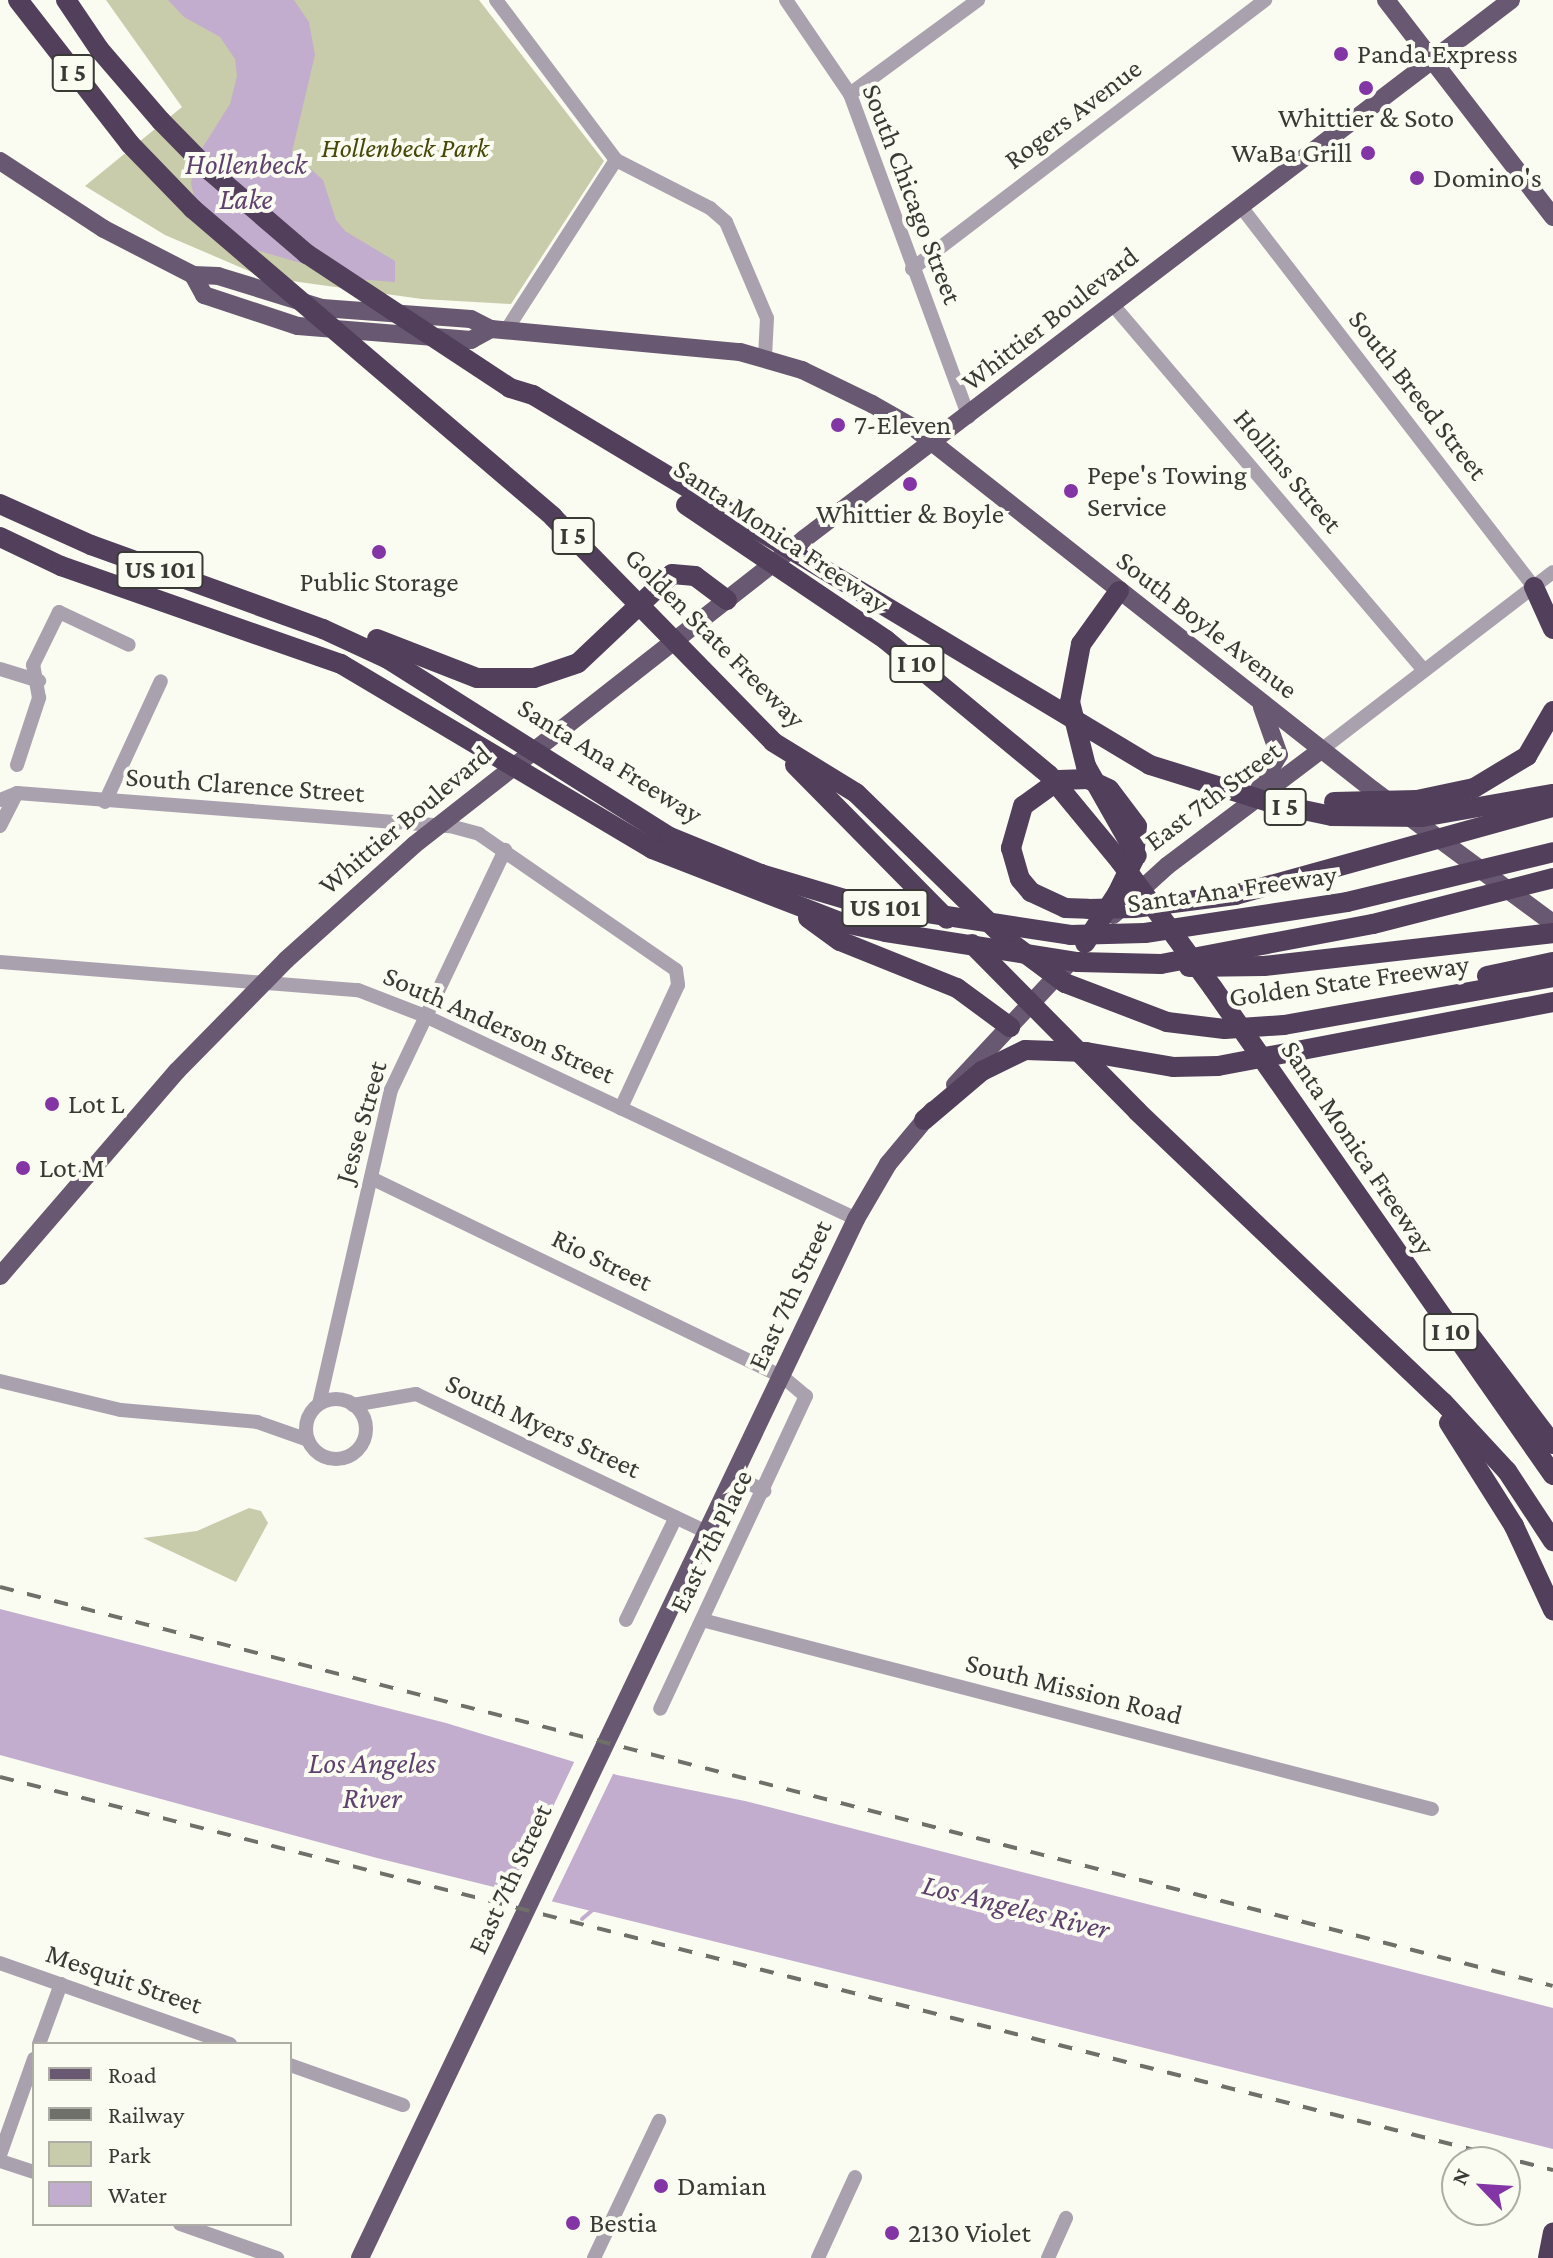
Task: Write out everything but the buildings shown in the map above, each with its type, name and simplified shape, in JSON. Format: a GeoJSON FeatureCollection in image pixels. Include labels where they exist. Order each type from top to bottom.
{"type":"FeatureCollection","features":[{"type":"Feature","properties":{"kind":"highway"},"geometry":{"type":"LineString","coordinates":[[10,0],[41,34]]}},
{"type":"Feature","properties":{"kind":"highway","name":"Golden State Freeway"},"geometry":{"type":"LineString","coordinates":[[18,0],[41,34],[130,144],[245,257],[553,517],[773,742],[856,793],[1006,939],[1084,992],[1167,1022],[1225,1029],[1284,1025],[1553,977]]}},
{"type":"Feature","properties":{"kind":"highway","name":"I 5"},"geometry":{"type":"LineString","coordinates":[[66,0],[99,49],[161,121],[210,171],[297,246],[510,388],[533,395],[1150,765],[1247,802],[1316,814],[1422,817],[1553,794]]}},
{"type":"Feature","properties":{"kind":"highway","name":"Santa Monica Freeway"},"geometry":{"type":"LineString","coordinates":[[510,388],[528,405],[733,535],[886,640],[1024,752],[1086,817],[1213,988],[1553,1475]]}},
{"type":"Feature","properties":{"kind":"highway","name":"Santa Ana Freeway"},"geometry":{"type":"LineString","coordinates":[[0,504],[91,545],[323,629],[444,689],[670,837],[761,874],[855,902],[1070,935],[1145,933],[1272,917],[1553,852]]}},
{"type":"Feature","properties":{"kind":"highway","name":"Santa Ana Freeway"},"geometry":{"type":"LineString","coordinates":[[0,537],[61,566],[341,664],[611,828],[694,870],[840,922],[934,942],[1078,962],[1161,964],[1373,924],[1553,878]]}},
{"type":"Feature","properties":{"kind":"highway"},"geometry":{"type":"LineString","coordinates":[[323,629],[358,630],[448,670],[503,680],[549,675],[578,663],[660,582],[684,573],[727,600]]}},
{"type":"Feature","properties":{"kind":"highway"},"geometry":{"type":"LineString","coordinates":[[1534,587],[1553,629]]}},
{"type":"Feature","properties":{"kind":"highway"},"geometry":{"type":"LineString","coordinates":[[1119,591],[1088,628],[1074,665],[1073,728],[1086,766],[1213,988]]}},
{"type":"Feature","properties":{"kind":"highway"},"geometry":{"type":"LineString","coordinates":[[1247,802],[1417,800],[1474,788],[1527,756],[1553,711]]}},
{"type":"Feature","properties":{"kind":"highway","name":"I 10"},"geometry":{"type":"LineString","coordinates":[[773,742],[1137,1111],[1480,1440],[1553,1541]]}},
{"type":"Feature","properties":{"kind":"highway"},"geometry":{"type":"LineString","coordinates":[[1082,948],[1134,859],[1139,842],[1131,812],[1109,789],[1088,779],[1059,780],[1023,806],[1012,832],[1011,848],[1020,879],[1045,902],[1065,908],[1134,908],[1287,884],[1553,807]]}},
{"type":"Feature","properties":{"kind":"highway"},"geometry":{"type":"LineString","coordinates":[[1507,863],[1553,843]]}},
{"type":"Feature","properties":{"kind":"highway"},"geometry":{"type":"LineString","coordinates":[[785,902],[840,941],[957,988],[1010,1027]]}},
{"type":"Feature","properties":{"kind":"highway"},"geometry":{"type":"LineString","coordinates":[[1161,964],[1211,969],[1264,966],[1531,936],[1553,928]]}},
{"type":"Feature","properties":{"kind":"highway"},"geometry":{"type":"LineString","coordinates":[[1428,999],[1481,978],[1553,962]]}},
{"type":"Feature","properties":{"kind":"highway"},"geometry":{"type":"LineString","coordinates":[[924,1120],[982,1071],[1025,1050],[1086,1052],[1173,1067],[1218,1066],[1553,1002]]}},
{"type":"Feature","properties":{"kind":"highway"},"geometry":{"type":"LineString","coordinates":[[1352,1188],[1384,1220],[1553,1444]]}},
{"type":"Feature","properties":{"kind":"highway"},"geometry":{"type":"LineString","coordinates":[[1363,1328],[1437,1407],[1479,1464],[1553,1610]]}},
{"type":"Feature","properties":{"kind":"main road"},"geometry":{"type":"LineString","coordinates":[[1386,0],[1553,217]]}},
{"type":"Feature","properties":{"kind":"main road","name":"Whittier Boulevard"},"geometry":{"type":"LineString","coordinates":[[0,1276],[177,1071],[286,960],[414,845],[804,539],[969,417],[1511,0]]}},
{"type":"Feature","properties":{"kind":"main road","name":"South Boyle Avenue"},"geometry":{"type":"LineString","coordinates":[[0,161],[104,229],[193,275],[204,295],[298,326],[471,340],[499,329],[765,358],[872,404],[932,445],[1553,928]]}},
{"type":"Feature","properties":{"kind":"main road"},"geometry":{"type":"LineString","coordinates":[[1259,701],[1278,746],[1273,780]]}},
{"type":"Feature","properties":{"kind":"main road","name":"East 7th Street"},"geometry":{"type":"LineString","coordinates":[[360,2258],[856,1219],[888,1164],[924,1120],[1134,894],[1273,780],[1321,750]]}},
{"type":"Feature","properties":{"kind":"street"},"geometry":{"type":"LineString","coordinates":[[496,0],[616,160],[698,201],[726,222],[767,318],[765,358]]}},
{"type":"Feature","properties":{"kind":"street","name":"South Chicago Street"},"geometry":{"type":"LineString","coordinates":[[786,0],[850,94],[969,417]]}},
{"type":"Feature","properties":{"kind":"street"},"geometry":{"type":"LineString","coordinates":[[850,94],[978,0]]}},
{"type":"Feature","properties":{"kind":"street","name":"Rogers Avenue"},"geometry":{"type":"LineString","coordinates":[[912,269],[1265,0]]}},
{"type":"Feature","properties":{"kind":"street"},"geometry":{"type":"LineString","coordinates":[[499,329],[616,160]]}},
{"type":"Feature","properties":{"kind":"street","name":"South Breed Street"},"geometry":{"type":"LineString","coordinates":[[1242,208],[1553,612]]}},
{"type":"Feature","properties":{"kind":"street","name":"Hollins Street"},"geometry":{"type":"LineString","coordinates":[[1113,305],[1424,670]]}},
{"type":"Feature","properties":{"kind":"street","name":"East 7th Street"},"geometry":{"type":"LineString","coordinates":[[1321,750],[1553,572]]}},
{"type":"Feature","properties":{"kind":"street"},"geometry":{"type":"LineString","coordinates":[[17,765],[39,681],[33,665],[59,612],[129,645]]}},
{"type":"Feature","properties":{"kind":"street"},"geometry":{"type":"LineString","coordinates":[[0,669],[39,681]]}},
{"type":"Feature","properties":{"kind":"street"},"geometry":{"type":"LineString","coordinates":[[105,802],[161,681]]}},
{"type":"Feature","properties":{"kind":"street"},"geometry":{"type":"LineString","coordinates":[[0,826],[17,793]]}},
{"type":"Feature","properties":{"kind":"street","name":"South Clarence Street"},"geometry":{"type":"LineString","coordinates":[[0,800],[17,793],[450,826],[479,834],[676,970],[679,978],[621,1108]]}},
{"type":"Feature","properties":{"kind":"street","name":"Jesse Street"},"geometry":{"type":"LineString","coordinates":[[314,1409],[391,1090],[505,850]]}},
{"type":"Feature","properties":{"kind":"street","name":"South Anderson Street"},"geometry":{"type":"LineString","coordinates":[[0,962],[358,990],[425,1016],[856,1219]]}},
{"type":"Feature","properties":{"kind":"street","name":"Rio Street"},"geometry":{"type":"LineString","coordinates":[[371,1178],[783,1377],[806,1396]]}},
{"type":"Feature","properties":{"kind":"street"},"geometry":{"type":"LineString","coordinates":[[324,1377],[365,1426]]}},
{"type":"Feature","properties":{"kind":"street"},"geometry":{"type":"LineString","coordinates":[[0,1381],[121,1410],[281,1427],[308,1440],[320,1455],[339,1459],[357,1450],[365,1426],[386,1399]]}},
{"type":"Feature","properties":{"kind":"street","name":"South Myers Street"},"geometry":{"type":"LineString","coordinates":[[346,1402],[416,1394],[707,1532]]}},
{"type":"Feature","properties":{"kind":"street","name":"East 7th Place"},"geometry":{"type":"LineString","coordinates":[[660,1709],[806,1396]]}},
{"type":"Feature","properties":{"kind":"street"},"geometry":{"type":"LineString","coordinates":[[281,1427],[314,1409],[346,1402]]}},
{"type":"Feature","properties":{"kind":"street"},"geometry":{"type":"LineString","coordinates":[[308,1440],[314,1409]]}},
{"type":"Feature","properties":{"kind":"street"},"geometry":{"type":"LineString","coordinates":[[735,1476],[764,1491]]}},
{"type":"Feature","properties":{"kind":"street"},"geometry":{"type":"LineString","coordinates":[[626,1620],[676,1517]]}},
{"type":"Feature","properties":{"kind":"street","name":"South Mission Road"},"geometry":{"type":"LineString","coordinates":[[702,1620],[1432,1809]]}},
{"type":"Feature","properties":{"kind":"street","name":"Mesquit Street"},"geometry":{"type":"LineString","coordinates":[[0,1963],[224,2042]]}},
{"type":"Feature","properties":{"kind":"street"},"geometry":{"type":"LineString","coordinates":[[40,2042],[61,1984]]}},
{"type":"Feature","properties":{"kind":"street"},"geometry":{"type":"LineString","coordinates":[[32,2065],[0,2158],[32,2171]]}},
{"type":"Feature","properties":{"kind":"street"},"geometry":{"type":"LineString","coordinates":[[292,2066],[403,2105]]}},
{"type":"Feature","properties":{"kind":"street"},"geometry":{"type":"LineString","coordinates":[[594,2258],[659,2121]]}},
{"type":"Feature","properties":{"kind":"street"},"geometry":{"type":"LineString","coordinates":[[818,2258],[855,2177]]}},
{"type":"Feature","properties":{"kind":"street"},"geometry":{"type":"LineString","coordinates":[[1048,2258],[1066,2218]]}},
{"type":"Feature","properties":{"kind":"street"},"geometry":{"type":"LineString","coordinates":[[186,2226],[277,2258]]}},
{"type":"Feature","properties":{"kind":"green space","name":"Hollenbeck Park"},"geometry":{"type":"Polygon","coordinates":[[[106,0],[479,0],[604,161],[511,304],[422,299],[263,277],[165,235],[85,186],[182,107],[106,0]]]}},
{"type":"Feature","properties":{"kind":"green space"},"geometry":{"type":"Polygon","coordinates":[[[249,1508],[261,1511],[268,1523],[236,1582],[143,1538],[197,1531],[249,1508]]]}},
{"type":"Feature","properties":{"kind":"water","name":"Hollenbeck Lake"},"geometry":{"type":"Polygon","coordinates":[[[168,0],[294,0],[309,22],[315,55],[292,152],[323,180],[336,220],[345,231],[395,261],[395,282],[356,279],[235,244],[197,208],[191,184],[194,161],[230,104],[237,76],[235,59],[220,37],[184,17],[168,0]]]}},
{"type":"Feature","properties":{"kind":"water","name":"Los Angeles River"},"geometry":{"type":"Polygon","coordinates":[[[0,1609],[446,1723],[617,1775],[745,1801],[1553,2008],[1553,2149],[377,1858],[0,1755],[0,1609]]]}},
{"type":"Feature","properties":{"kind":"pier"},"geometry":{"type":"Polygon","coordinates":[[[577,1756],[615,1770],[551,1903],[512,1893],[577,1756]]]}},
{"type":"Feature","properties":{"kind":"waterway"},"geometry":{"type":"LineString","coordinates":[[582,1919],[595,1908]]}},
{"type":"Feature","properties":{"kind":"railway"},"geometry":{"type":"LineString","coordinates":[[0,1587],[1553,1986]]}},
{"type":"Feature","properties":{"kind":"railway"},"geometry":{"type":"LineString","coordinates":[[0,1777],[1553,2170]]}},
{"type":"Feature","properties":{"kind":"place","name":"Panda Express"},"geometry":{"type":"Point","coordinates":[1341,54]}},
{"type":"Feature","properties":{"kind":"place","name":"Whittier & Soto"},"geometry":{"type":"Point","coordinates":[1366,88]}},
{"type":"Feature","properties":{"kind":"place","name":"WaBa Grill"},"geometry":{"type":"Point","coordinates":[1368,153]}},
{"type":"Feature","properties":{"kind":"place","name":"Domino's"},"geometry":{"type":"Point","coordinates":[1417,178]}},
{"type":"Feature","properties":{"kind":"place","name":"7-Eleven"},"geometry":{"type":"Point","coordinates":[838,425]}},
{"type":"Feature","properties":{"kind":"place","name":"Whittier & Boyle"},"geometry":{"type":"Point","coordinates":[910,484]}},
{"type":"Feature","properties":{"kind":"place","name":"Pepe's Towing Service"},"geometry":{"type":"Point","coordinates":[1071,491]}},
{"type":"Feature","properties":{"kind":"place","name":"Public Storage"},"geometry":{"type":"Point","coordinates":[379,552]}},
{"type":"Feature","properties":{"kind":"place","name":"Lot L"},"geometry":{"type":"Point","coordinates":[52,1104]}},
{"type":"Feature","properties":{"kind":"place","name":"Lot M"},"geometry":{"type":"Point","coordinates":[23,1168]}},
{"type":"Feature","properties":{"kind":"place","name":"Damian"},"geometry":{"type":"Point","coordinates":[661,2186]}},
{"type":"Feature","properties":{"kind":"place","name":"Bestia"},"geometry":{"type":"Point","coordinates":[573,2223]}},
{"type":"Feature","properties":{"kind":"place","name":"2130 Violet"},"geometry":{"type":"Point","coordinates":[892,2233]}}]}
